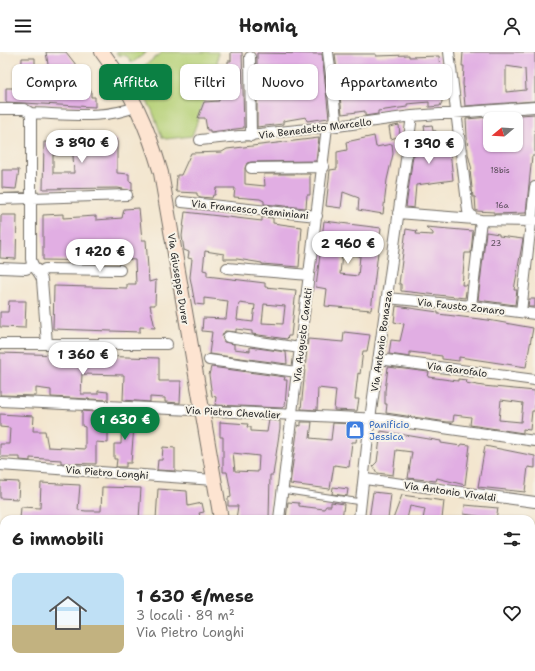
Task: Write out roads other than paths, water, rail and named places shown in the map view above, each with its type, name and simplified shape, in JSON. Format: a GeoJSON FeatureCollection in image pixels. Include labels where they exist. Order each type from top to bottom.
{"type":"FeatureCollection","features":[{"type":"Feature","properties":{"kind":"street","name":"Via Giuseppe Durer"},"geometry":{"type":"LineString","coordinates":[[102,52],[124,83],[137,106],[153,145],[161,173],[219,515]]}},
{"type":"Feature","properties":{"kind":"street","name":"Via Augusto Caratti"},"geometry":{"type":"LineString","coordinates":[[279,515],[309,275],[324,167],[332,127],[328,52]]}},
{"type":"Feature","properties":{"kind":"street"},"geometry":{"type":"LineString","coordinates":[[449,52],[468,211],[477,220],[471,306]]}},
{"type":"Feature","properties":{"kind":"street"},"geometry":{"type":"LineString","coordinates":[[250,57],[251,136]]}},
{"type":"Feature","properties":{"kind":"street"},"geometry":{"type":"LineString","coordinates":[[0,109],[24,109],[31,113],[107,113],[129,110],[137,106]]}},
{"type":"Feature","properties":{"kind":"street","name":"Via Benedetto Marcello"},"geometry":{"type":"LineString","coordinates":[[200,140],[332,127],[412,116],[535,106]]}},
{"type":"Feature","properties":{"kind":"street"},"geometry":{"type":"LineString","coordinates":[[31,113],[31,198],[36,269],[42,280],[47,344]]}},
{"type":"Feature","properties":{"kind":"street","name":"Via Antonio Bonazza"},"geometry":{"type":"LineString","coordinates":[[359,515],[365,479],[370,419],[412,116]]}},
{"type":"Feature","properties":{"kind":"street"},"geometry":{"type":"LineString","coordinates":[[251,168],[324,167]]}},
{"type":"Feature","properties":{"kind":"street"},"geometry":{"type":"LineString","coordinates":[[521,312],[534,221],[535,187]]}},
{"type":"Feature","properties":{"kind":"street"},"geometry":{"type":"LineString","coordinates":[[0,199],[127,195]]}},
{"type":"Feature","properties":{"kind":"street","name":"Via Francesco Geminiani"},"geometry":{"type":"LineString","coordinates":[[182,202],[317,216]]}},
{"type":"Feature","properties":{"kind":"street"},"geometry":{"type":"LineString","coordinates":[[398,213],[477,220],[534,221]]}},
{"type":"Feature","properties":{"kind":"street"},"geometry":{"type":"LineString","coordinates":[[0,268],[46,270],[120,270]]}},
{"type":"Feature","properties":{"kind":"street"},"geometry":{"type":"LineString","coordinates":[[227,268],[309,275]]}},
{"type":"Feature","properties":{"kind":"street","name":"Via Fausto Zonaro"},"geometry":{"type":"LineString","coordinates":[[387,298],[535,314]]}},
{"type":"Feature","properties":{"kind":"street"},"geometry":{"type":"LineString","coordinates":[[228,337],[300,348]]}},
{"type":"Feature","properties":{"kind":"street"},"geometry":{"type":"LineString","coordinates":[[0,344],[167,344]]}},
{"type":"Feature","properties":{"kind":"street","name":"Via Garofalo"},"geometry":{"type":"LineString","coordinates":[[379,359],[535,380]]}},
{"type":"Feature","properties":{"kind":"street"},"geometry":{"type":"LineString","coordinates":[[210,360],[297,372]]}},
{"type":"Feature","properties":{"kind":"street","name":"Via Pietro Chevalier"},"geometry":{"type":"LineString","coordinates":[[0,401],[370,419],[535,441]]}},
{"type":"Feature","properties":{"kind":"street","name":"Via Pietro Longhi"},"geometry":{"type":"LineString","coordinates":[[0,465],[214,480]]}},
{"type":"Feature","properties":{"kind":"street","name":"Via Antonio Vivaldi"},"geometry":{"type":"LineString","coordinates":[[365,479],[535,502]]}},
{"type":"Feature","properties":{"kind":"lane"},"geometry":{"type":"LineString","coordinates":[[282,490],[361,502]]}},
{"type":"Feature","properties":{"kind":"place","name":"Panificio Jessica"},"geometry":{"type":"Point","coordinates":[355,430]}}]}
